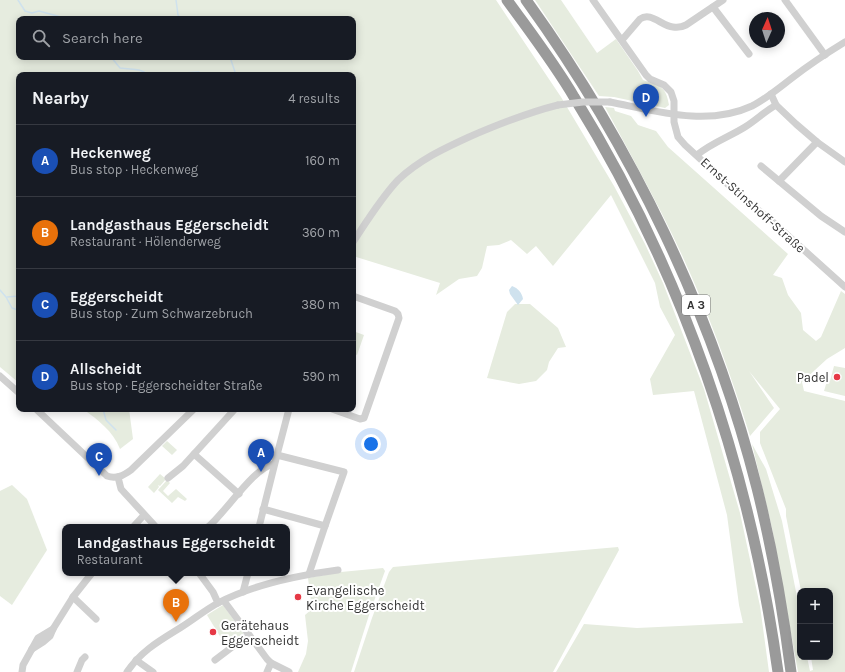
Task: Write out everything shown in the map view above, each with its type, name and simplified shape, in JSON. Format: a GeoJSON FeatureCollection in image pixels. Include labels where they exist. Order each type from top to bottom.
{"type":"FeatureCollection","features":[{"type":"Feature","properties":{"kind":"highway","name":"A 3"},"geometry":{"type":"LineString","coordinates":[[507,0],[574,95],[598,136],[657,252],[688,324],[712,390],[744,496],[768,607],[778,672]]}},
{"type":"Feature","properties":{"kind":"highway","name":"A 3"},"geometry":{"type":"LineString","coordinates":[[527,0],[602,116],[639,183],[670,245],[702,320],[733,409],[757,488],[781,606],[791,672]]}},
{"type":"Feature","properties":{"kind":"street","name":"Ernst-Stinshoff-Straße"},"geometry":{"type":"LineString","coordinates":[[593,0],[646,75],[650,79],[664,85],[671,92],[674,101],[675,127],[678,137],[734,191],[774,222],[845,287]]}},
{"type":"Feature","properties":{"kind":"street"},"geometry":{"type":"LineString","coordinates":[[622,40],[643,16],[648,16],[665,25],[680,27],[686,25],[723,0]]}},
{"type":"Feature","properties":{"kind":"street"},"geometry":{"type":"LineString","coordinates":[[785,0],[825,55]]}},
{"type":"Feature","properties":{"kind":"street"},"geometry":{"type":"LineString","coordinates":[[713,7],[749,54]]}},
{"type":"Feature","properties":{"kind":"street"},"geometry":{"type":"LineString","coordinates":[[356,238],[394,185],[421,162],[438,152],[509,120],[534,111],[558,105],[583,102],[610,102],[675,115],[722,115],[753,106],[845,42]]}},
{"type":"Feature","properties":{"kind":"street"},"geometry":{"type":"LineString","coordinates":[[771,94],[776,106],[817,142],[845,162]]}},
{"type":"Feature","properties":{"kind":"street"},"geometry":{"type":"LineString","coordinates":[[697,155],[706,147],[733,134],[755,121],[764,112],[776,106]]}},
{"type":"Feature","properties":{"kind":"street"},"geometry":{"type":"LineString","coordinates":[[779,181],[817,142]]}},
{"type":"Feature","properties":{"kind":"street"},"geometry":{"type":"LineString","coordinates":[[761,166],[821,216],[845,232]]}},
{"type":"Feature","properties":{"kind":"street"},"geometry":{"type":"LineString","coordinates":[[340,412],[360,419],[364,418],[398,318],[398,314],[395,311],[356,297]]}},
{"type":"Feature","properties":{"kind":"street"},"geometry":{"type":"LineString","coordinates":[[0,376],[16,390]]}},
{"type":"Feature","properties":{"kind":"street"},"geometry":{"type":"LineString","coordinates":[[39,412],[107,476],[112,478],[118,477],[131,470],[191,412]]}},
{"type":"Feature","properties":{"kind":"street"},"geometry":{"type":"LineString","coordinates":[[168,478],[183,466],[232,412]]}},
{"type":"Feature","properties":{"kind":"street"},"geometry":{"type":"LineString","coordinates":[[260,524],[288,412]]}},
{"type":"Feature","properties":{"kind":"street"},"geometry":{"type":"LineString","coordinates":[[194,454],[239,494]]}},
{"type":"Feature","properties":{"kind":"street"},"geometry":{"type":"LineString","coordinates":[[277,455],[344,472],[309,574]]}},
{"type":"Feature","properties":{"kind":"street"},"geometry":{"type":"LineString","coordinates":[[211,524],[226,510],[261,470],[269,464],[274,464]]}},
{"type":"Feature","properties":{"kind":"street"},"geometry":{"type":"LineString","coordinates":[[118,477],[121,489],[153,524]]}},
{"type":"Feature","properties":{"kind":"street"},"geometry":{"type":"LineString","coordinates":[[263,509],[325,526]]}},
{"type":"Feature","properties":{"kind":"street"},"geometry":{"type":"LineString","coordinates":[[136,524],[144,515]]}},
{"type":"Feature","properties":{"kind":"street"},"geometry":{"type":"LineString","coordinates":[[127,672],[136,660],[151,646],[221,602],[243,592],[309,574],[338,570]]}},
{"type":"Feature","properties":{"kind":"street"},"geometry":{"type":"LineString","coordinates":[[22,672],[23,665],[32,649],[50,636],[73,597],[90,576]]}},
{"type":"Feature","properties":{"kind":"street"},"geometry":{"type":"LineString","coordinates":[[201,576],[271,663],[289,672]]}},
{"type":"Feature","properties":{"kind":"street"},"geometry":{"type":"LineString","coordinates":[[243,592],[247,576]]}},
{"type":"Feature","properties":{"kind":"street"},"geometry":{"type":"LineString","coordinates":[[73,597],[96,618]]}},
{"type":"Feature","properties":{"kind":"street"},"geometry":{"type":"LineString","coordinates":[[215,660],[248,635]]}},
{"type":"Feature","properties":{"kind":"street"},"geometry":{"type":"LineString","coordinates":[[77,672],[82,660],[85,657]]}},
{"type":"Feature","properties":{"kind":"street"},"geometry":{"type":"LineString","coordinates":[[136,660],[153,672]]}},
{"type":"Feature","properties":{"kind":"street"},"geometry":{"type":"LineString","coordinates":[[267,672],[271,663]]}},
{"type":"Feature","properties":{"kind":"shaded area"},"geometry":{"type":"Polygon","coordinates":[[[0,0],[496,0],[561,97],[614,186],[645,244],[663,283],[704,389],[740,513],[760,606],[769,672],[556,672],[584,624],[637,628],[743,623],[739,605],[727,515],[694,391],[653,395],[650,379],[675,335],[660,307],[655,283],[611,195],[553,266],[536,246],[527,254],[511,240],[499,245],[487,246],[482,268],[477,276],[459,279],[436,295],[440,283],[356,257],[356,72],[16,72],[16,380],[0,367],[0,0]]]}},
{"type":"Feature","properties":{"kind":"shaded area"},"geometry":{"type":"Polygon","coordinates":[[[535,0],[561,0],[597,53],[616,39],[643,80],[664,90],[669,105],[665,108],[614,97],[599,96],[535,0]]]}},
{"type":"Feature","properties":{"kind":"shaded area"},"geometry":{"type":"Polygon","coordinates":[[[605,107],[614,108],[615,111],[631,116],[638,125],[656,131],[668,147],[788,254],[773,275],[782,278],[788,295],[801,313],[803,330],[816,341],[821,337],[841,291],[845,294],[845,348],[827,359],[802,382],[804,391],[845,401],[845,672],[798,672],[772,528],[752,444],[766,469],[782,521],[797,597],[797,660],[808,660],[810,671],[813,670],[811,660],[833,660],[833,588],[800,588],[786,516],[786,509],[760,443],[760,432],[780,409],[749,371],[774,408],[750,436],[721,350],[699,294],[661,212],[605,107]]]}},
{"type":"Feature","properties":{"kind":"shaded area"},"geometry":{"type":"Polygon","coordinates":[[[515,304],[530,304],[558,328],[566,347],[558,348],[549,362],[547,370],[536,381],[519,384],[487,378],[507,312],[515,304]]]}},
{"type":"Feature","properties":{"kind":"shaded area"},"geometry":{"type":"Polygon","coordinates":[[[356,332],[364,335],[356,354],[356,332]]]}},
{"type":"Feature","properties":{"kind":"shaded area"},"geometry":{"type":"Polygon","coordinates":[[[834,366],[845,368],[845,396],[824,391],[827,381],[830,381],[834,366]]]}},
{"type":"Feature","properties":{"kind":"shaded area"},"geometry":{"type":"Polygon","coordinates":[[[87,412],[129,412],[133,439],[120,449],[109,431],[87,412]]]}},
{"type":"Feature","properties":{"kind":"shaded area"},"geometry":{"type":"Polygon","coordinates":[[[167,441],[177,450],[172,455],[162,446],[167,441]]]}},
{"type":"Feature","properties":{"kind":"shaded area"},"geometry":{"type":"Polygon","coordinates":[[[160,474],[166,479],[160,486],[158,485],[159,487],[154,493],[148,487],[160,474]]]}},
{"type":"Feature","properties":{"kind":"shaded area"},"geometry":{"type":"Polygon","coordinates":[[[167,480],[170,483],[163,491],[168,496],[176,489],[187,499],[185,501],[178,497],[172,503],[158,490],[167,480]]]}},
{"type":"Feature","properties":{"kind":"shaded area"},"geometry":{"type":"Polygon","coordinates":[[[12,485],[27,499],[47,550],[12,605],[0,596],[0,491],[12,485]]]}},
{"type":"Feature","properties":{"kind":"shaded area"},"geometry":{"type":"Polygon","coordinates":[[[618,547],[619,550],[553,672],[354,672],[389,572],[393,567],[618,547]]]}},
{"type":"Feature","properties":{"kind":"shaded area"},"geometry":{"type":"Polygon","coordinates":[[[383,568],[385,571],[351,672],[298,672],[306,654],[308,641],[305,615],[312,609],[308,578],[341,572],[383,568]]]}},
{"type":"Feature","properties":{"kind":"shaded area"},"geometry":{"type":"Polygon","coordinates":[[[223,605],[244,634],[226,646],[207,615],[223,605]]]}},
{"type":"Feature","properties":{"kind":"water"},"geometry":{"type":"Polygon","coordinates":[[[512,286],[518,289],[523,299],[518,305],[510,294],[509,290],[512,286]]]}},
{"type":"Feature","properties":{"kind":"waterway"},"geometry":{"type":"LineString","coordinates":[[18,0],[25,11],[32,13],[39,11],[57,16]]}},
{"type":"Feature","properties":{"kind":"waterway"},"geometry":{"type":"LineString","coordinates":[[176,0],[179,16]]}},
{"type":"Feature","properties":{"kind":"waterway"},"geometry":{"type":"LineString","coordinates":[[113,60],[120,68],[145,72]]}},
{"type":"Feature","properties":{"kind":"waterway"},"geometry":{"type":"LineString","coordinates":[[231,60],[235,72]]}},
{"type":"Feature","properties":{"kind":"waterway"},"geometry":{"type":"LineString","coordinates":[[0,290],[12,308],[16,309]]}},
{"type":"Feature","properties":{"kind":"waterway"},"geometry":{"type":"LineString","coordinates":[[7,297],[16,296]]}},
{"type":"Feature","properties":{"kind":"waterway"},"geometry":{"type":"LineString","coordinates":[[104,412],[106,420],[116,430]]}},
{"type":"Feature","properties":{"kind":"place","name":"Allscheidt"},"geometry":{"type":"Point","coordinates":[646,117]}},
{"type":"Feature","properties":{"kind":"place","name":"Padel"},"geometry":{"type":"Point","coordinates":[837,377]}},
{"type":"Feature","properties":{"kind":"place","name":"Heckenweg"},"geometry":{"type":"Point","coordinates":[261,472]}},
{"type":"Feature","properties":{"kind":"place","name":"Eggerscheidt"},"geometry":{"type":"Point","coordinates":[99,476]}},
{"type":"Feature","properties":{"kind":"place","name":"Evangelische Kirche Eggerscheidt"},"geometry":{"type":"Point","coordinates":[298,597]}},
{"type":"Feature","properties":{"kind":"place","name":"Landgasthaus Eggerscheidt"},"geometry":{"type":"Point","coordinates":[176,622]}},
{"type":"Feature","properties":{"kind":"place","name":"Gerätehaus Eggerscheidt"},"geometry":{"type":"Point","coordinates":[213,632]}}]}
